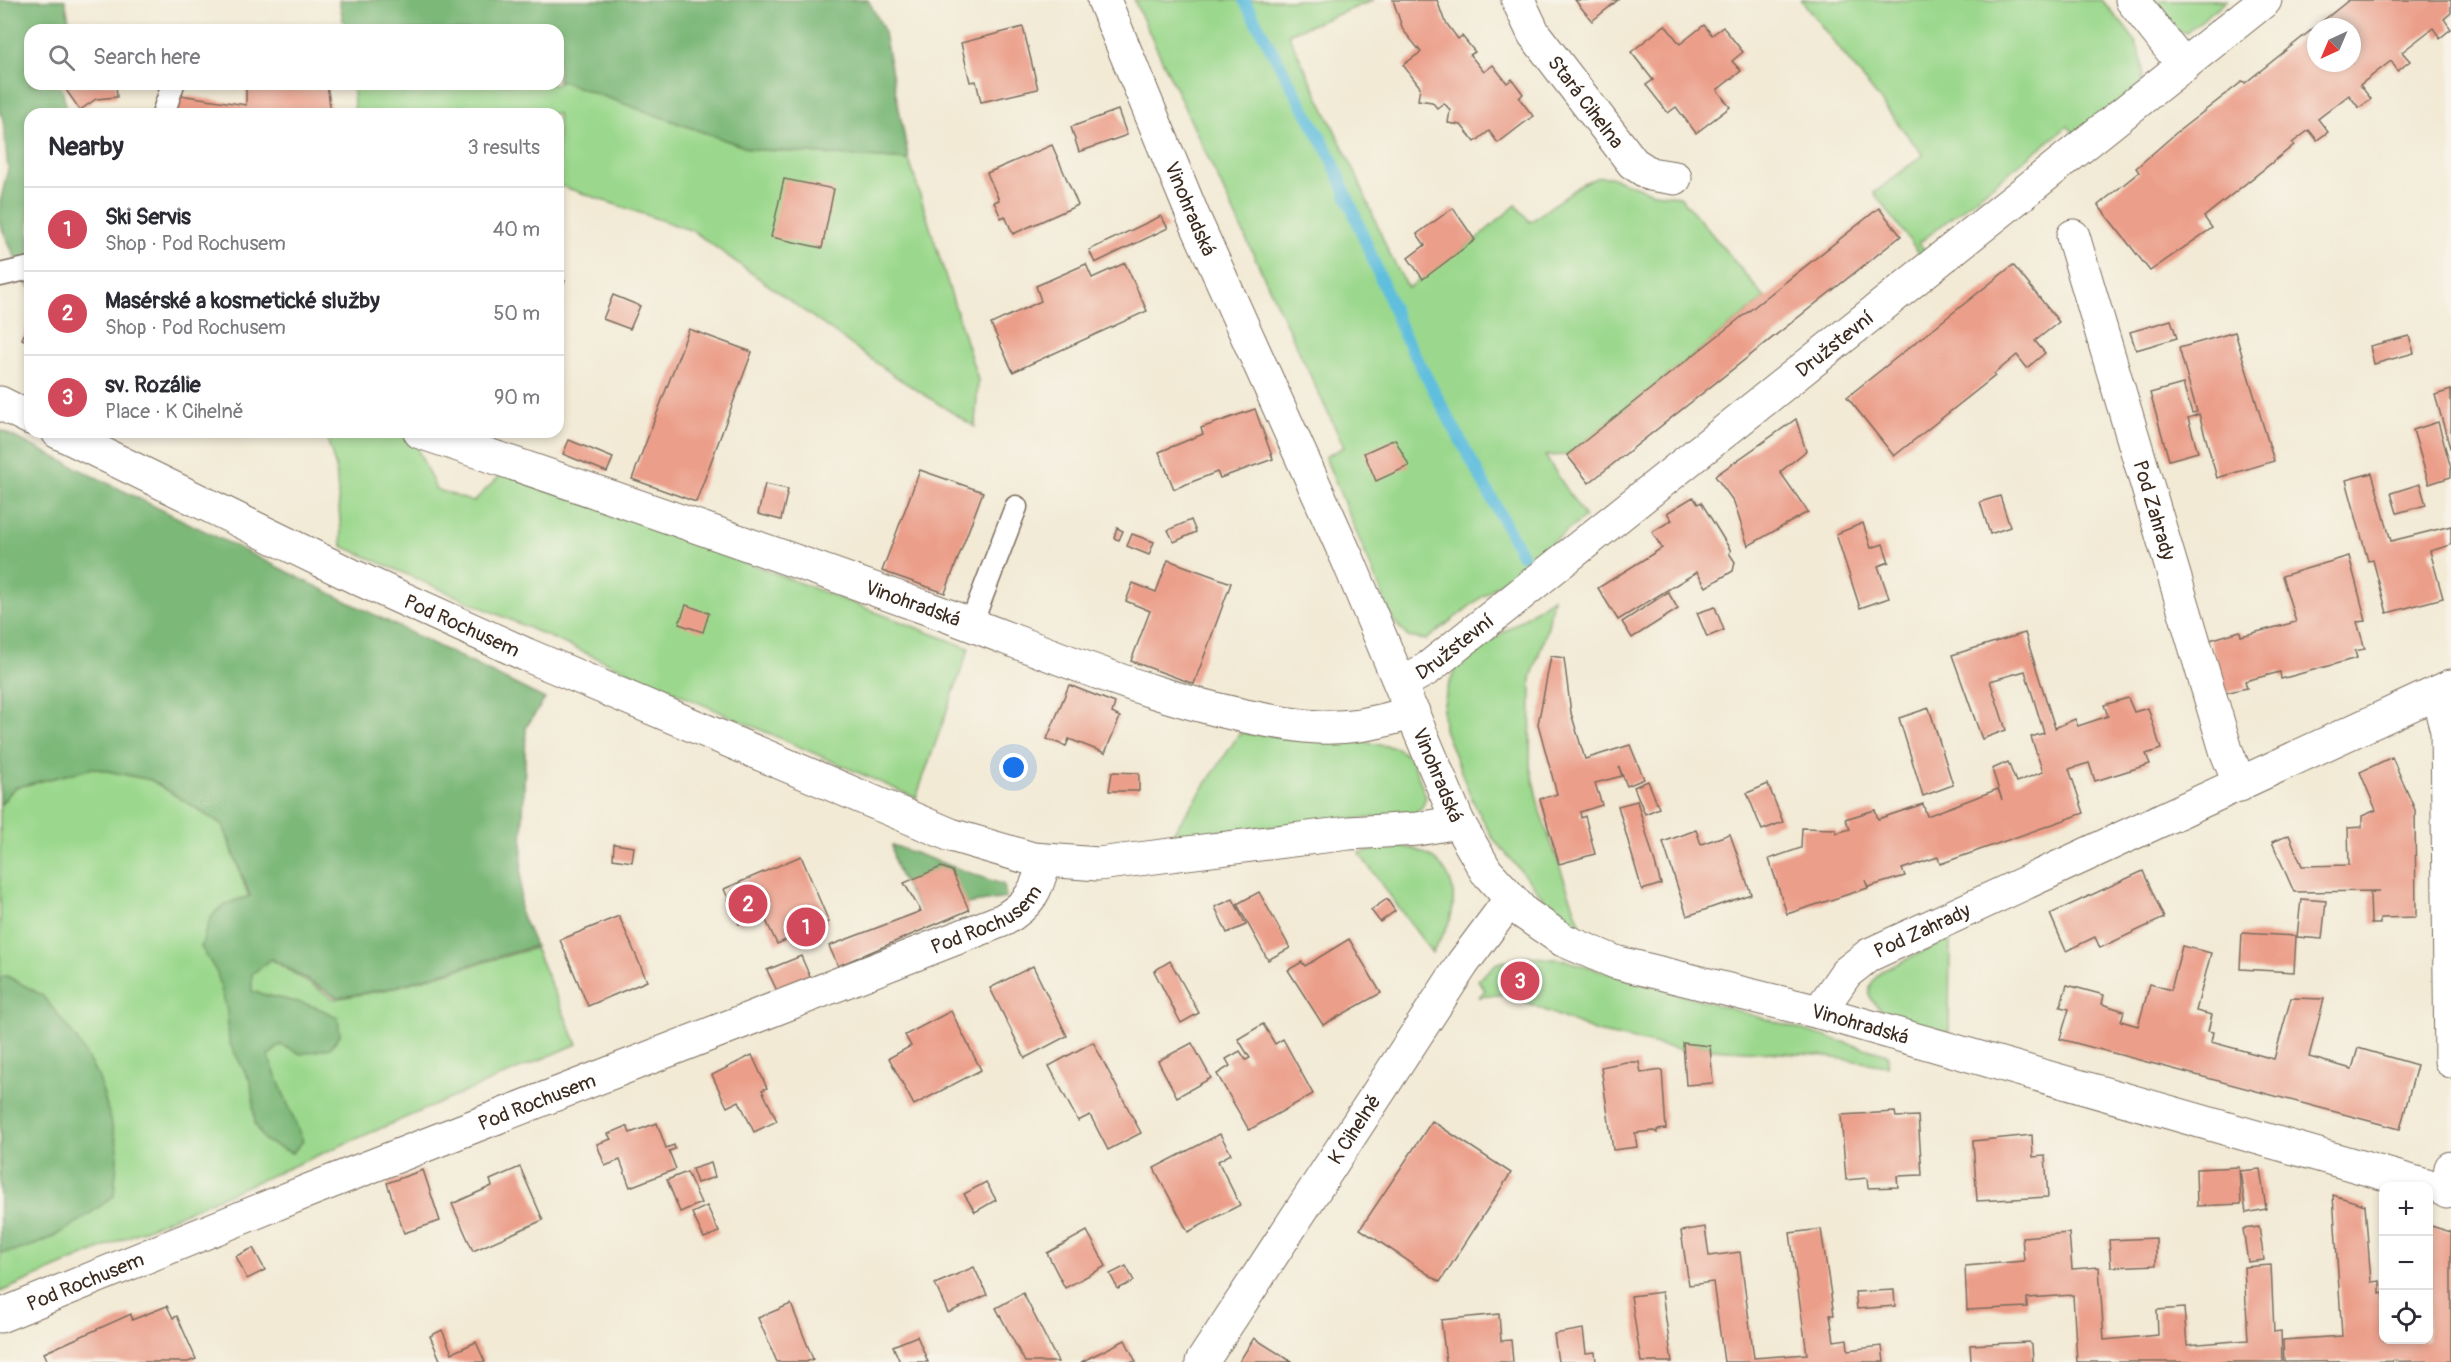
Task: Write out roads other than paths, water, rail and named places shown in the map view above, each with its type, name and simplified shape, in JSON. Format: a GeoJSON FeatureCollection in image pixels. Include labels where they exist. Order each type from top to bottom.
{"type":"FeatureCollection","features":[{"type":"Feature","properties":{"kind":"street","name":"Vinohradská"},"geometry":{"type":"LineString","coordinates":[[1104,0],[1193,216],[1407,698],[1458,822],[1475,856],[1510,900],[1542,927],[1563,940],[1616,962],[1819,1012],[2441,1185]]}},
{"type":"Feature","properties":{"kind":"street","name":"Stará Cihelna"},"geometry":{"type":"LineString","coordinates":[[1518,0],[1534,34],[1633,163],[1650,174],[1676,178]]}},
{"type":"Feature","properties":{"kind":"street"},"geometry":{"type":"LineString","coordinates":[[2132,0],[2184,66]]}},
{"type":"Feature","properties":{"kind":"street","name":"Družstevní"},"geometry":{"type":"LineString","coordinates":[[1407,698],[1427,669],[2265,0]]}},
{"type":"Feature","properties":{"kind":"street","name":"Pod Zahrady"},"geometry":{"type":"LineString","coordinates":[[2073,237],[2226,750],[2240,785]]}},
{"type":"Feature","properties":{"kind":"street"},"geometry":{"type":"LineString","coordinates":[[0,403],[24,415]]}},
{"type":"Feature","properties":{"kind":"street","name":"Pod Rochusem"},"geometry":{"type":"LineString","coordinates":[[70,438],[355,577],[527,655],[951,835],[1044,861],[1098,864],[1349,833],[1418,829],[1458,822]]}},
{"type":"Feature","properties":{"kind":"street","name":"Vinohradská"},"geometry":{"type":"LineString","coordinates":[[438,438],[719,533],[1110,675],[1230,712],[1304,726],[1330,728],[1374,724],[1407,698]]}},
{"type":"Feature","properties":{"kind":"street"},"geometry":{"type":"LineString","coordinates":[[2444,689],[2447,731],[2451,1061]]}},
{"type":"Feature","properties":{"kind":"street","name":"Pod Zahrady"},"geometry":{"type":"LineString","coordinates":[[1819,1012],[1846,973],[1869,955],[2444,689]]}},
{"type":"Feature","properties":{"kind":"street","name":"Pod Rochusem"},"geometry":{"type":"LineString","coordinates":[[0,1316],[310,1190],[1003,920],[1021,910],[1028,902],[1040,877],[1044,861]]}},
{"type":"Feature","properties":{"kind":"street","name":"K Cihelně"},"geometry":{"type":"LineString","coordinates":[[1202,1362],[1457,972],[1510,900]]}},
{"type":"Feature","properties":{"kind":"lane"},"geometry":{"type":"LineString","coordinates":[[165,108],[171,90]]}},
{"type":"Feature","properties":{"kind":"lane"},"geometry":{"type":"LineString","coordinates":[[0,275],[24,269]]}},
{"type":"Feature","properties":{"kind":"lane"},"geometry":{"type":"LineString","coordinates":[[971,624],[1016,507]]}},
{"type":"Feature","properties":{"kind":"waterway"},"geometry":{"type":"LineString","coordinates":[[1244,0],[1331,157],[1403,333],[1522,555]]}},
{"type":"Feature","properties":{"kind":"place","name":"Masérské a kosmetické služby"},"geometry":{"type":"Point","coordinates":[748,904]}},
{"type":"Feature","properties":{"kind":"place","name":"Ski Servis"},"geometry":{"type":"Point","coordinates":[806,927]}},
{"type":"Feature","properties":{"kind":"place","name":"sv. Rozálie"},"geometry":{"type":"Point","coordinates":[1520,981]}}]}
